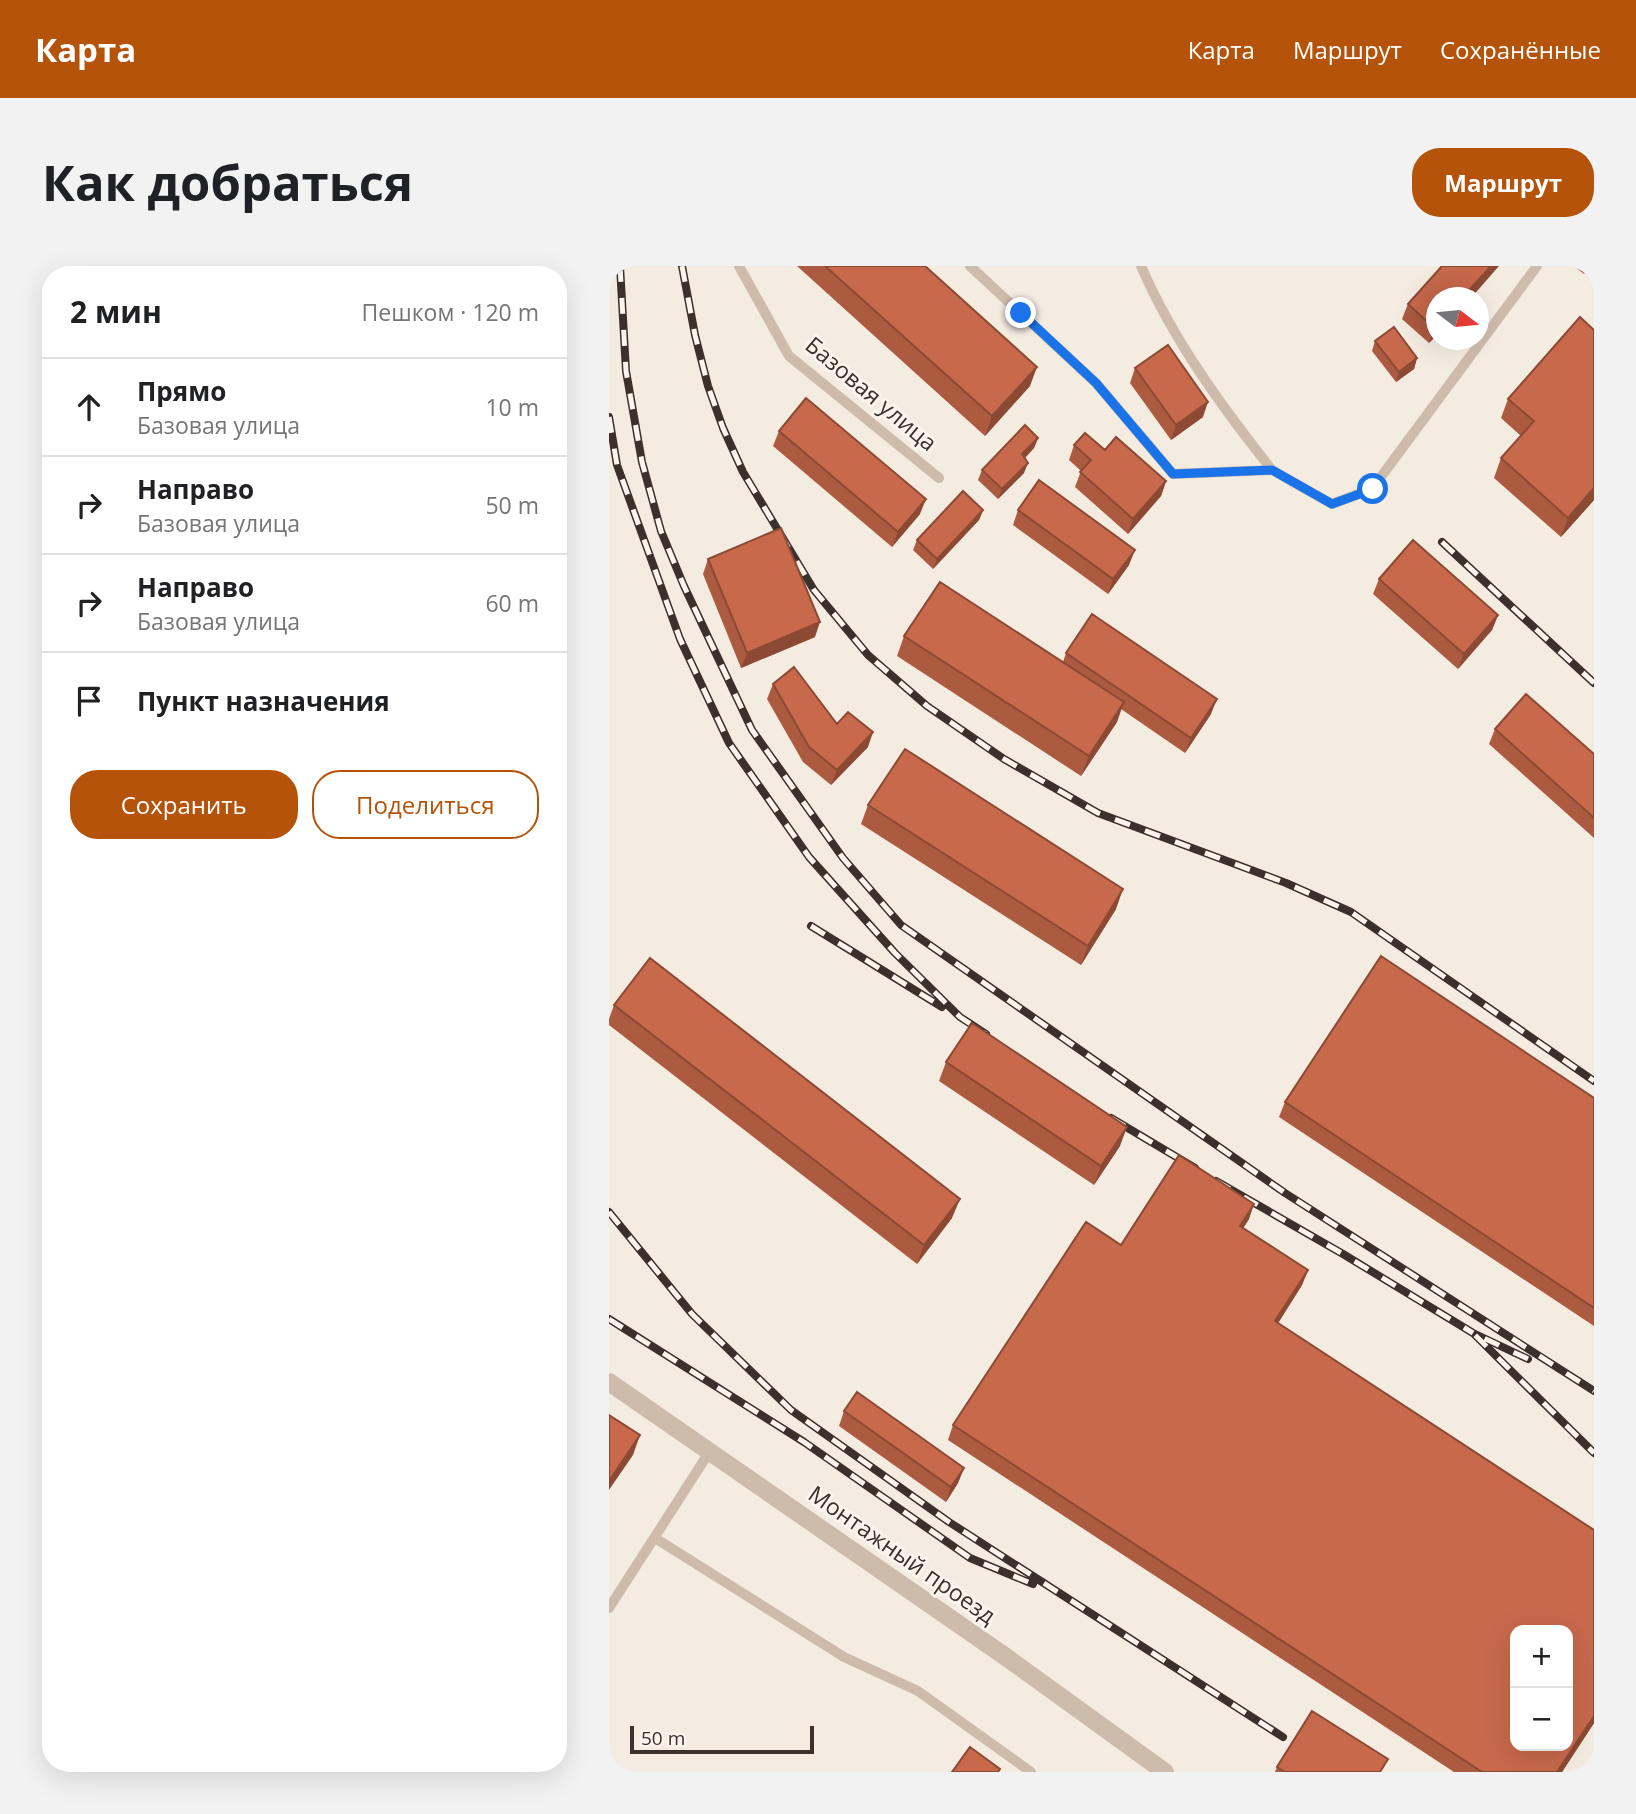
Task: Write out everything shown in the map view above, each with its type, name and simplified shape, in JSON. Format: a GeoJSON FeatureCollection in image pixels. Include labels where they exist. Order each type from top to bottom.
{"type":"FeatureCollection","features":[{"type":"Feature","properties":{"kind":"street","name":"Монтажный проезд"},"geometry":{"type":"LineString","coordinates":[[609,1382],[1006,1657],[1165,1772]]}},
{"type":"Feature","properties":{"kind":"lane","name":"Базовая улица"},"geometry":{"type":"LineString","coordinates":[[739,266],[789,356],[939,478]]}},
{"type":"Feature","properties":{"kind":"lane"},"geometry":{"type":"LineString","coordinates":[[970,266],[1096,383],[1173,474],[1272,470]]}},
{"type":"Feature","properties":{"kind":"lane"},"geometry":{"type":"LineString","coordinates":[[1141,266],[1155,298],[1223,408],[1272,470],[1332,504],[1373,489],[1537,266]]}},
{"type":"Feature","properties":{"kind":"lane"},"geometry":{"type":"LineString","coordinates":[[609,1608],[710,1451]]}},
{"type":"Feature","properties":{"kind":"lane"},"geometry":{"type":"LineString","coordinates":[[655,1538],[844,1657],[918,1691],[1031,1772]]}},
{"type":"Feature","properties":{"kind":"building"},"geometry":{"type":"Polygon","coordinates":[[[825,266],[925,266],[1037,367],[992,416],[825,266]]]}},
{"type":"Feature","properties":{"kind":"building"},"geometry":{"type":"Polygon","coordinates":[[[1442,266],[1491,266],[1472,287],[1426,287],[1426,321],[1408,304],[1442,266]]]}},
{"type":"Feature","properties":{"kind":"building"},"geometry":{"type":"Polygon","coordinates":[[[1580,317],[1594,330],[1594,488],[1568,518],[1501,458],[1534,421],[1508,399],[1580,317]]]}},
{"type":"Feature","properties":{"kind":"building"},"geometry":{"type":"Polygon","coordinates":[[[1394,327],[1417,358],[1399,372],[1375,341],[1394,327]]]}},
{"type":"Feature","properties":{"kind":"building"},"geometry":{"type":"Polygon","coordinates":[[[1168,345],[1208,402],[1176,425],[1135,368],[1168,345]]]}},
{"type":"Feature","properties":{"kind":"building"},"geometry":{"type":"Polygon","coordinates":[[[806,398],[926,499],[898,532],[779,431],[806,398]]]}},
{"type":"Feature","properties":{"kind":"building"},"geometry":{"type":"Polygon","coordinates":[[[1025,425],[1038,438],[1022,454],[1028,463],[1002,489],[982,470],[1025,425]]]}},
{"type":"Feature","properties":{"kind":"building"},"geometry":{"type":"Polygon","coordinates":[[[1085,433],[1105,450],[1116,437],[1166,481],[1133,519],[1080,472],[1091,460],[1074,445],[1085,433]]]}},
{"type":"Feature","properties":{"kind":"building"},"geometry":{"type":"Polygon","coordinates":[[[1039,480],[1135,550],[1113,579],[1018,510],[1039,480]]]}},
{"type":"Feature","properties":{"kind":"building"},"geometry":{"type":"Polygon","coordinates":[[[963,491],[983,510],[937,559],[917,540],[963,491]]]}},
{"type":"Feature","properties":{"kind":"building"},"geometry":{"type":"Polygon","coordinates":[[[781,528],[820,622],[747,653],[708,559],[781,528]]]}},
{"type":"Feature","properties":{"kind":"building"},"geometry":{"type":"Polygon","coordinates":[[[1413,540],[1498,615],[1464,654],[1379,579],[1413,540]]]}},
{"type":"Feature","properties":{"kind":"building"},"geometry":{"type":"Polygon","coordinates":[[[940,582],[1124,702],[1089,756],[904,636],[940,582]]]}},
{"type":"Feature","properties":{"kind":"building"},"geometry":{"type":"Polygon","coordinates":[[[1092,614],[1217,699],[1191,738],[1066,653],[1092,614]]]}},
{"type":"Feature","properties":{"kind":"building"},"geometry":{"type":"Polygon","coordinates":[[[794,667],[837,724],[848,712],[873,732],[837,770],[809,747],[773,684],[794,667]]]}},
{"type":"Feature","properties":{"kind":"building"},"geometry":{"type":"Polygon","coordinates":[[[1526,694],[1594,754],[1594,818],[1495,729],[1526,694]]]}},
{"type":"Feature","properties":{"kind":"building"},"geometry":{"type":"Polygon","coordinates":[[[905,749],[1123,889],[1088,946],[868,805],[905,749]]]}},
{"type":"Feature","properties":{"kind":"building"},"geometry":{"type":"Polygon","coordinates":[[[1381,956],[1594,1098],[1594,1308],[1285,1102],[1381,956]]]}},
{"type":"Feature","properties":{"kind":"building"},"geometry":{"type":"Polygon","coordinates":[[[650,958],[960,1199],[924,1245],[614,1005],[650,958]]]}},
{"type":"Feature","properties":{"kind":"building"},"geometry":{"type":"Polygon","coordinates":[[[972,1023],[1127,1127],[1101,1166],[946,1062],[972,1023]]]}},
{"type":"Feature","properties":{"kind":"building"},"geometry":{"type":"Polygon","coordinates":[[[1179,1155],[1254,1204],[1240,1226],[1308,1270],[1275,1321],[1594,1530],[1594,1716],[1573,1748],[1573,1625],[1510,1625],[1510,1751],[1571,1751],[1557,1772],[1482,1772],[953,1425],[1086,1222],[1121,1245],[1179,1155]]]}},
{"type":"Feature","properties":{"kind":"building"},"geometry":{"type":"Polygon","coordinates":[[[857,1392],[964,1468],[951,1487],[844,1411],[857,1392]]]}},
{"type":"Feature","properties":{"kind":"building"},"geometry":{"type":"Polygon","coordinates":[[[609,1415],[640,1435],[609,1481],[609,1415]]]}},
{"type":"Feature","properties":{"kind":"building"},"geometry":{"type":"Polygon","coordinates":[[[1312,1711],[1388,1759],[1380,1772],[1285,1772],[1277,1767],[1312,1711]]]}},
{"type":"Feature","properties":{"kind":"building"},"geometry":{"type":"Polygon","coordinates":[[[970,1747],[1000,1769],[998,1772],[952,1772],[970,1747]]]}},
{"type":"Feature","properties":{"kind":"railway"},"geometry":{"type":"LineString","coordinates":[[620,266],[626,371],[642,462],[661,531],[684,586],[752,730],[843,858],[901,925],[1285,1193],[1594,1391]]}},
{"type":"Feature","properties":{"kind":"railway"},"geometry":{"type":"LineString","coordinates":[[682,266],[708,386],[743,472],[814,590],[868,655],[927,706],[1004,759],[1098,813],[1286,883],[1351,912],[1594,1081]]}},
{"type":"Feature","properties":{"kind":"railway"},"geometry":{"type":"LineString","coordinates":[[609,417],[617,465],[680,639],[729,743],[809,857],[895,953],[960,1017],[986,1034]]}},
{"type":"Feature","properties":{"kind":"railway"},"geometry":{"type":"LineString","coordinates":[[1442,542],[1594,683]]}},
{"type":"Feature","properties":{"kind":"railway"},"geometry":{"type":"LineString","coordinates":[[811,926],[942,1007]]}},
{"type":"Feature","properties":{"kind":"railway"},"geometry":{"type":"LineString","coordinates":[[1111,1118],[1195,1168]]}},
{"type":"Feature","properties":{"kind":"railway"},"geometry":{"type":"LineString","coordinates":[[1216,1181],[1473,1333]]}},
{"type":"Feature","properties":{"kind":"railway"},"geometry":{"type":"LineString","coordinates":[[609,1212],[692,1314],[791,1410],[949,1522],[1283,1737]]}},
{"type":"Feature","properties":{"kind":"railway"},"geometry":{"type":"LineString","coordinates":[[609,1319],[804,1442],[970,1558],[1033,1584]]}},
{"type":"Feature","properties":{"kind":"railway"},"geometry":{"type":"LineString","coordinates":[[1528,1359],[1473,1333],[1594,1453]]}},
{"type":"Feature","properties":{"kind":"route"},"geometry":{"type":"LineString","coordinates":[[1021,313],[1096,383],[1173,474],[1272,470],[1332,504],[1373,489]]}}]}
